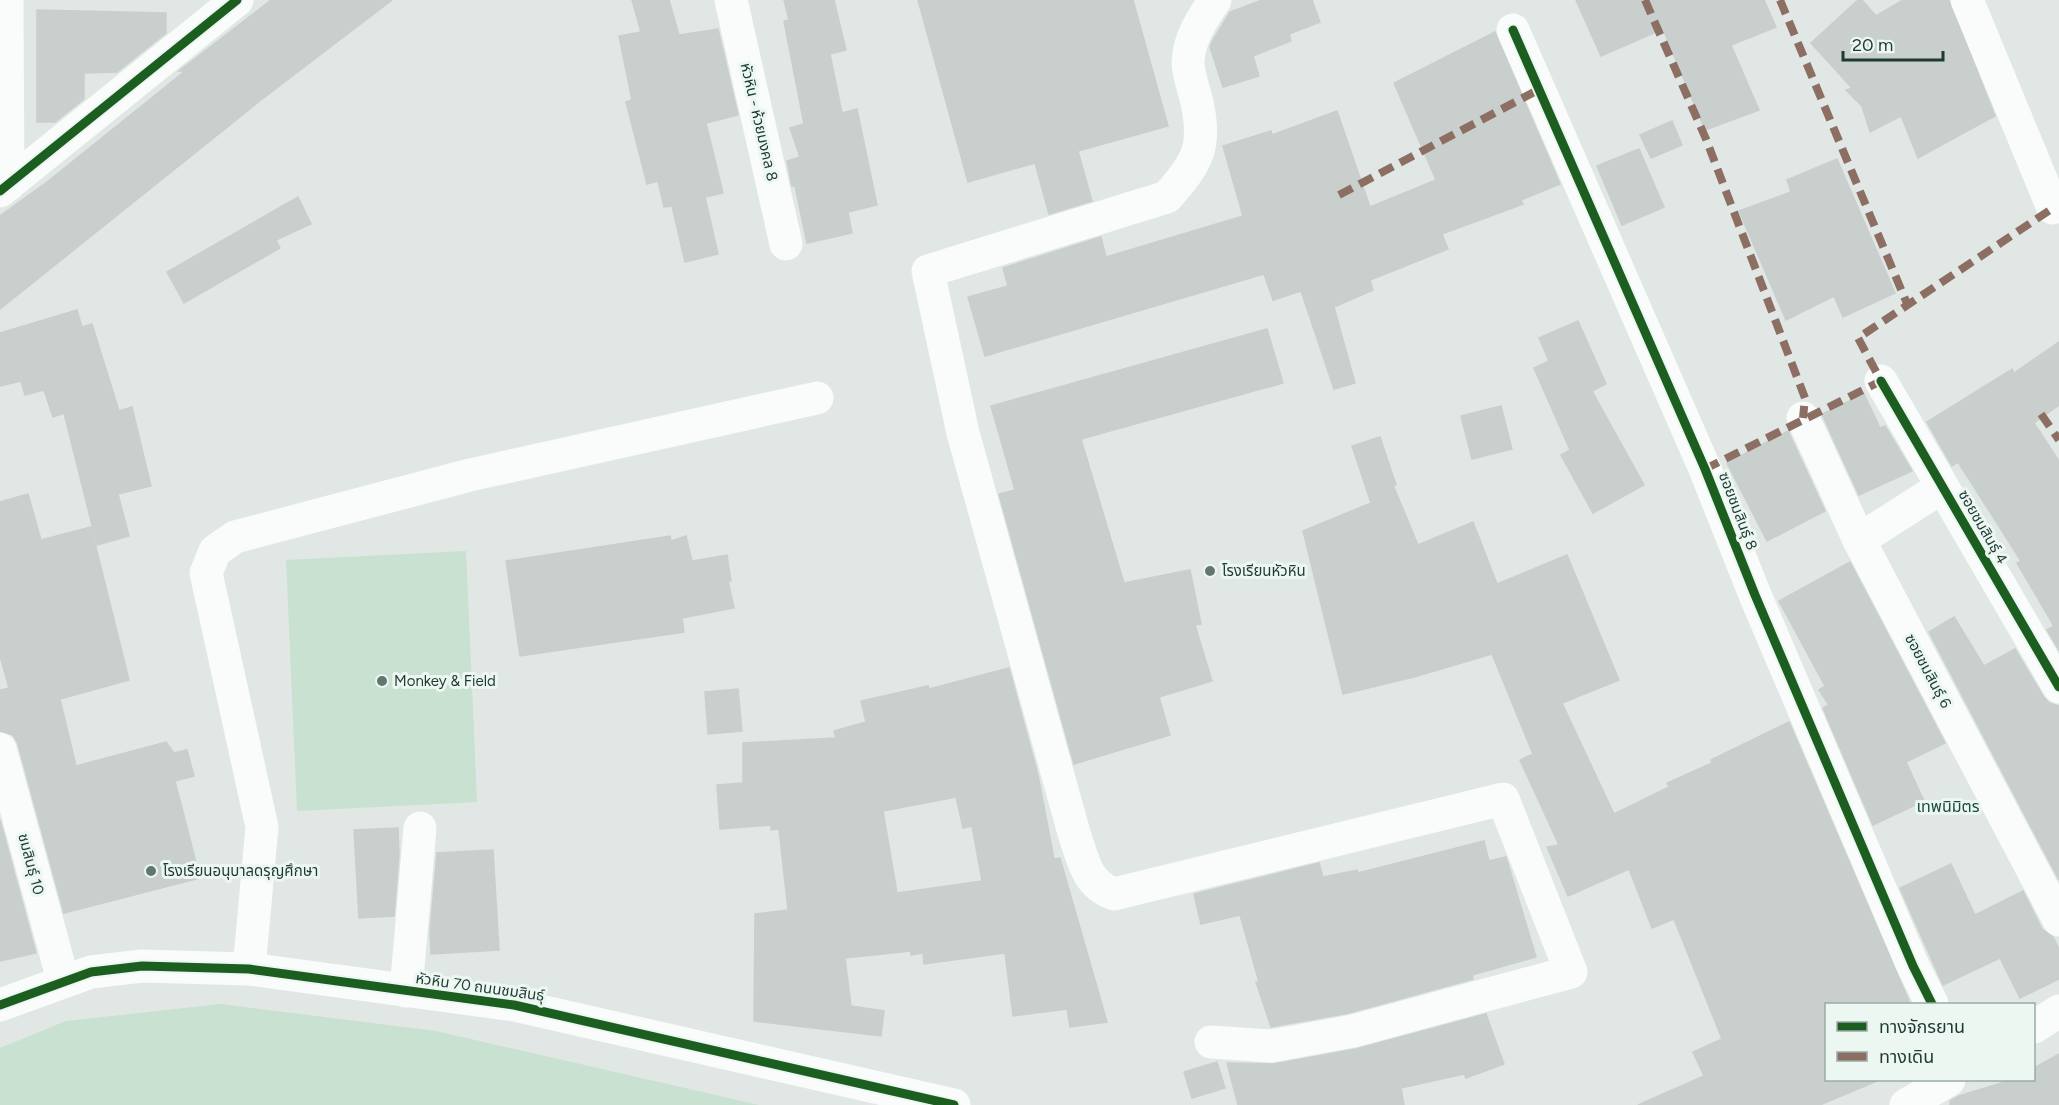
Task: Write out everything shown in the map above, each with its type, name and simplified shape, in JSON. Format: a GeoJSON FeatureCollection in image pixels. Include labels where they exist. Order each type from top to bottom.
{"type":"FeatureCollection","features":[{"type":"Feature","properties":{"kind":"street"},"geometry":{"type":"LineString","coordinates":[[4,188],[7,0]]}},
{"type":"Feature","properties":{"kind":"street"},"geometry":{"type":"LineString","coordinates":[[4,188],[237,0]]}},
{"type":"Feature","properties":{"kind":"street","name":"หัวหิน - ห้วยมงคล 8"},"geometry":{"type":"LineString","coordinates":[[731,0],[786,244]]}},
{"type":"Feature","properties":{"kind":"street"},"geometry":{"type":"LineString","coordinates":[[1210,1042],[1271,1046],[1353,1031],[1571,972],[1503,799],[1114,894],[1099,889],[1089,874],[1074,832],[963,433],[928,271],[1167,197],[1191,170],[1202,138],[1188,64],[1191,41],[1215,0]]}},
{"type":"Feature","properties":{"kind":"street"},"geometry":{"type":"LineString","coordinates":[[1967,0],[2053,208]]}},
{"type":"Feature","properties":{"kind":"street","name":"ซอยชมสินธุ์ 8"},"geometry":{"type":"LineString","coordinates":[[1513,30],[1705,469],[1755,595],[1931,1003]]}},
{"type":"Feature","properties":{"kind":"street","name":"ซอยชมสินธุ์ 4"},"geometry":{"type":"LineString","coordinates":[[1881,381],[2059,687]]}},
{"type":"Feature","properties":{"kind":"street"},"geometry":{"type":"LineString","coordinates":[[249,969],[262,826],[206,573],[215,551],[235,537],[470,475],[817,398]]}},
{"type":"Feature","properties":{"kind":"street","name":"ซอยชมสินธุ์ 6"},"geometry":{"type":"LineString","coordinates":[[1803,418],[1859,540],[2059,920]]}},
{"type":"Feature","properties":{"kind":"street"},"geometry":{"type":"LineString","coordinates":[[1859,540],[1942,487]]}},
{"type":"Feature","properties":{"kind":"street","name":"ชมสินธุ์ 10"},"geometry":{"type":"LineString","coordinates":[[0,748],[63,980]]}},
{"type":"Feature","properties":{"kind":"street"},"geometry":{"type":"LineString","coordinates":[[406,991],[420,828]]}},
{"type":"Feature","properties":{"kind":"street","name":"หัวหิน 70 ถนนชมสินธุ์"},"geometry":{"type":"LineString","coordinates":[[0,1005],[63,980],[91,972],[142,966],[249,969],[514,1005],[954,1105]]}},
{"type":"Feature","properties":{"kind":"street"},"geometry":{"type":"LineString","coordinates":[[2035,1026],[2059,1011]]}},
{"type":"Feature","properties":{"kind":"street"},"geometry":{"type":"LineString","coordinates":[[1906,1105],[1947,1081]]}},
{"type":"Feature","properties":{"kind":"green space","name":"Monkey & Field"},"geometry":{"type":"Polygon","coordinates":[[[466,551],[477,802],[297,811],[286,560],[466,551]]]}},
{"type":"Feature","properties":{"kind":"green space"},"geometry":{"type":"Polygon","coordinates":[[[221,1004],[436,1031],[759,1105],[0,1105],[0,1048],[66,1021],[221,1004]]]}},
{"type":"Feature","properties":{"kind":"building"},"geometry":{"type":"Polygon","coordinates":[[[271,0],[392,0],[261,100],[0,309],[0,216],[47,182],[185,71],[179,71],[271,0]]]}},
{"type":"Feature","properties":{"kind":"building"},"geometry":{"type":"Polygon","coordinates":[[[632,0],[669,0],[679,35],[718,29],[738,115],[706,123],[723,193],[705,197],[718,254],[685,262],[672,206],[664,207],[658,181],[647,184],[626,102],[632,100],[619,36],[641,32],[632,0]]]}},
{"type":"Feature","properties":{"kind":"building"},"geometry":{"type":"Polygon","coordinates":[[[784,0],[834,0],[846,50],[830,54],[842,113],[857,109],[877,205],[848,212],[852,233],[807,243],[795,186],[792,186],[787,161],[800,157],[790,128],[804,124],[784,21],[789,20],[784,0]]]}},
{"type":"Feature","properties":{"kind":"building"},"geometry":{"type":"Polygon","coordinates":[[[918,0],[1133,0],[1168,126],[1078,151],[1092,201],[1049,214],[1035,163],[968,182],[918,0]]]}},
{"type":"Feature","properties":{"kind":"building"},"geometry":{"type":"Polygon","coordinates":[[[1262,0],[1312,0],[1320,22],[1289,34],[1291,41],[1253,56],[1259,76],[1223,87],[1210,47],[1213,40],[1230,12],[1262,0]]]}},
{"type":"Feature","properties":{"kind":"building"},"geometry":{"type":"Polygon","coordinates":[[[1576,0],[1764,0],[1776,27],[1731,45],[1759,110],[1705,130],[1663,29],[1601,56],[1576,0]]]}},
{"type":"Feature","properties":{"kind":"building"},"geometry":{"type":"Polygon","coordinates":[[[1858,0],[1862,0],[1876,16],[1903,0],[1949,0],[1995,116],[1918,158],[1901,116],[1870,132],[1862,106],[1846,90],[1852,88],[1811,43],[1858,0]]]}},
{"type":"Feature","properties":{"kind":"building"},"geometry":{"type":"Polygon","coordinates":[[[37,10],[166,13],[166,33],[117,72],[84,73],[84,99],[55,122],[37,122],[37,10]]]}},
{"type":"Feature","properties":{"kind":"building"},"geometry":{"type":"Polygon","coordinates":[[[1495,32],[1560,184],[1521,200],[1523,204],[1442,234],[1448,249],[1370,280],[1373,290],[1334,307],[1355,383],[1334,389],[1301,291],[1273,300],[1264,274],[985,356],[968,297],[1008,286],[1003,268],[1101,237],[1106,257],[1243,216],[1223,146],[1271,131],[1272,135],[1337,111],[1370,207],[1436,180],[1394,83],[1495,32]]]}},
{"type":"Feature","properties":{"kind":"building"},"geometry":{"type":"Polygon","coordinates":[[[1672,121],[1682,145],[1651,158],[1640,135],[1672,121]]]}},
{"type":"Feature","properties":{"kind":"building"},"geometry":{"type":"Polygon","coordinates":[[[1639,149],[1664,207],[1622,225],[1597,166],[1639,149]]]}},
{"type":"Feature","properties":{"kind":"building"},"geometry":{"type":"Polygon","coordinates":[[[1837,159],[1895,293],[1843,317],[1834,296],[1786,320],[1739,211],[1791,192],[1787,180],[1837,159]]]}},
{"type":"Feature","properties":{"kind":"building"},"geometry":{"type":"Polygon","coordinates":[[[298,197],[311,224],[276,240],[280,248],[184,303],[167,272],[298,197]]]}},
{"type":"Feature","properties":{"kind":"building"},"geometry":{"type":"Polygon","coordinates":[[[77,310],[82,327],[92,324],[119,411],[132,407],[151,486],[118,494],[129,536],[97,545],[64,413],[53,417],[44,390],[25,395],[21,381],[0,386],[0,333],[77,310]]]}},
{"type":"Feature","properties":{"kind":"building"},"geometry":{"type":"Polygon","coordinates":[[[1578,321],[1606,384],[1592,391],[1644,485],[1593,513],[1561,455],[1570,450],[1534,368],[1549,361],[1539,338],[1578,321]]]}},
{"type":"Feature","properties":{"kind":"building"},"geometry":{"type":"Polygon","coordinates":[[[1267,329],[1283,383],[1081,439],[1124,583],[1190,570],[1201,624],[1195,625],[1212,681],[1159,697],[1170,735],[1074,764],[999,494],[1015,490],[991,406],[1267,329]]]}},
{"type":"Feature","properties":{"kind":"building"},"geometry":{"type":"Polygon","coordinates":[[[2059,342],[2059,405],[2034,423],[2059,461],[2059,650],[2047,630],[2054,626],[2017,563],[2021,561],[1958,462],[1952,466],[1927,422],[2012,369],[2014,373],[2059,342]]]}},
{"type":"Feature","properties":{"kind":"building"},"geometry":{"type":"Polygon","coordinates":[[[1864,394],[1880,428],[1885,426],[1912,471],[1859,495],[1822,414],[1864,394]]]}},
{"type":"Feature","properties":{"kind":"building"},"geometry":{"type":"Polygon","coordinates":[[[1501,406],[1512,449],[1472,459],[1461,416],[1501,406]]]}},
{"type":"Feature","properties":{"kind":"building"},"geometry":{"type":"Polygon","coordinates":[[[1788,431],[1825,511],[1767,541],[1727,463],[1788,431]]]}},
{"type":"Feature","properties":{"kind":"building"},"geometry":{"type":"Polygon","coordinates":[[[1380,437],[1396,485],[1393,485],[1418,545],[1473,522],[1497,584],[1567,555],[1619,680],[1562,703],[1614,814],[1669,787],[1667,783],[1712,763],[1711,760],[1789,722],[1909,1001],[1906,1003],[1825,1003],[1825,1081],[1877,1081],[1820,1105],[1638,1105],[1704,1076],[1693,1052],[1722,1039],[1674,919],[1652,928],[1629,869],[1568,896],[1547,847],[1559,845],[1520,760],[1533,754],[1492,654],[1414,677],[1343,694],[1303,531],[1371,503],[1352,446],[1380,437]]]}},
{"type":"Feature","properties":{"kind":"building"},"geometry":{"type":"Polygon","coordinates":[[[28,494],[41,540],[91,527],[129,680],[60,699],[76,766],[166,742],[174,753],[187,750],[194,776],[175,781],[200,878],[64,913],[18,744],[13,735],[0,731],[0,690],[9,688],[0,656],[0,502],[28,494]]]}},
{"type":"Feature","properties":{"kind":"building"},"geometry":{"type":"Polygon","coordinates":[[[670,536],[671,541],[686,536],[692,561],[727,555],[731,581],[728,581],[734,608],[682,618],[684,632],[520,656],[506,561],[670,536]]]}},
{"type":"Feature","properties":{"kind":"building"},"geometry":{"type":"Polygon","coordinates":[[[1850,562],[1945,743],[1906,762],[1924,801],[1873,825],[1823,708],[1829,705],[1819,690],[1825,686],[1779,601],[1850,562]]]}},
{"type":"Feature","properties":{"kind":"building"},"geometry":{"type":"Polygon","coordinates":[[[1954,617],[1984,666],[2015,649],[2043,696],[2049,703],[2059,706],[2059,880],[1929,632],[1954,617]]]}},
{"type":"Feature","properties":{"kind":"building"},"geometry":{"type":"Polygon","coordinates":[[[1009,668],[1038,775],[1054,859],[1060,858],[1107,1022],[1070,1027],[1067,1009],[1013,1016],[1005,953],[924,964],[923,953],[911,955],[911,951],[845,958],[851,1006],[884,1011],[881,1036],[754,1021],[755,914],[788,910],[779,829],[771,830],[771,825],[720,829],[717,785],[743,783],[743,743],[836,738],[834,731],[866,722],[861,701],[928,686],[929,689],[1009,668]],[[956,797],[883,811],[897,893],[982,881],[972,826],[963,828],[956,797]]]}},
{"type":"Feature","properties":{"kind":"building"},"geometry":{"type":"Polygon","coordinates":[[[738,689],[742,731],[708,734],[705,692],[738,689]]]}},
{"type":"Feature","properties":{"kind":"building"},"geometry":{"type":"Polygon","coordinates":[[[0,820],[36,953],[0,961],[0,820]]]}},
{"type":"Feature","properties":{"kind":"building"},"geometry":{"type":"Polygon","coordinates":[[[398,828],[399,854],[394,916],[359,918],[354,830],[398,828]]]}},
{"type":"Feature","properties":{"kind":"building"},"geometry":{"type":"Polygon","coordinates":[[[1484,841],[1489,861],[1506,857],[1536,957],[1472,975],[1473,979],[1349,1013],[1271,1027],[1256,982],[1259,982],[1240,915],[1201,924],[1194,894],[1319,863],[1323,877],[1357,870],[1358,873],[1484,841]]]}},
{"type":"Feature","properties":{"kind":"building"},"geometry":{"type":"Polygon","coordinates":[[[493,850],[499,950],[431,954],[430,932],[437,853],[493,850]]]}},
{"type":"Feature","properties":{"kind":"building"},"geometry":{"type":"Polygon","coordinates":[[[1951,864],[1975,915],[2023,891],[2042,929],[2053,937],[2059,949],[2059,979],[2020,998],[2000,958],[1943,985],[1900,888],[1951,864]]]}},
{"type":"Feature","properties":{"kind":"building"},"geometry":{"type":"Polygon","coordinates":[[[1486,1014],[1504,1064],[1466,1078],[1464,1074],[1401,1088],[1404,1105],[1238,1105],[1227,1063],[1274,1064],[1356,1049],[1486,1014]]]}},
{"type":"Feature","properties":{"kind":"building"},"geometry":{"type":"Polygon","coordinates":[[[2059,1054],[2059,1105],[1950,1105],[1950,1101],[1959,1096],[2008,1081],[2035,1081],[2035,1067],[2059,1054]]]}},
{"type":"Feature","properties":{"kind":"building"},"geometry":{"type":"Polygon","coordinates":[[[1217,1062],[1225,1088],[1192,1098],[1184,1072],[1217,1062]]]}},
{"type":"Feature","properties":{"kind":"marked path"},"geometry":{"type":"LineString","coordinates":[[1645,0],[1706,139],[1805,398],[1803,418]]}},
{"type":"Feature","properties":{"kind":"marked path"},"geometry":{"type":"LineString","coordinates":[[1780,0],[1908,306]]}},
{"type":"Feature","properties":{"kind":"marked path"},"geometry":{"type":"LineString","coordinates":[[1339,195],[1538,90]]}},
{"type":"Feature","properties":{"kind":"marked path"},"geometry":{"type":"LineString","coordinates":[[1705,469],[1881,381],[1858,338],[2053,208]]}},
{"type":"Feature","properties":{"kind":"marked path"},"geometry":{"type":"LineString","coordinates":[[2041,414],[2059,440]]}},
{"type":"Feature","properties":{"kind":"cycle path"},"geometry":{"type":"LineString","coordinates":[[0,191],[237,0]]}},
{"type":"Feature","properties":{"kind":"cycle path"},"geometry":{"type":"LineString","coordinates":[[1513,30],[1705,469],[1755,595],[1913,966],[1932,1003]]}},
{"type":"Feature","properties":{"kind":"cycle path"},"geometry":{"type":"LineString","coordinates":[[1881,381],[2059,687]]}},
{"type":"Feature","properties":{"kind":"cycle path"},"geometry":{"type":"LineString","coordinates":[[0,1005],[91,972],[142,966],[249,969],[514,1005],[954,1105]]}},
{"type":"Feature","properties":{"kind":"place","name":"โรงเรียนหัวหิน"},"geometry":{"type":"Point","coordinates":[1210,571]}},
{"type":"Feature","properties":{"kind":"place","name":"Monkey & Field"},"geometry":{"type":"Point","coordinates":[382,681]}},
{"type":"Feature","properties":{"kind":"place","name":"โรงเรียนอนุบาลดรุญศึกษา"},"geometry":{"type":"Point","coordinates":[151,871]}},
{"type":"Feature","properties":{"kind":"district","name":"เทพนิมิตร"},"geometry":{"type":"Point","coordinates":[1948,806]}}]}
